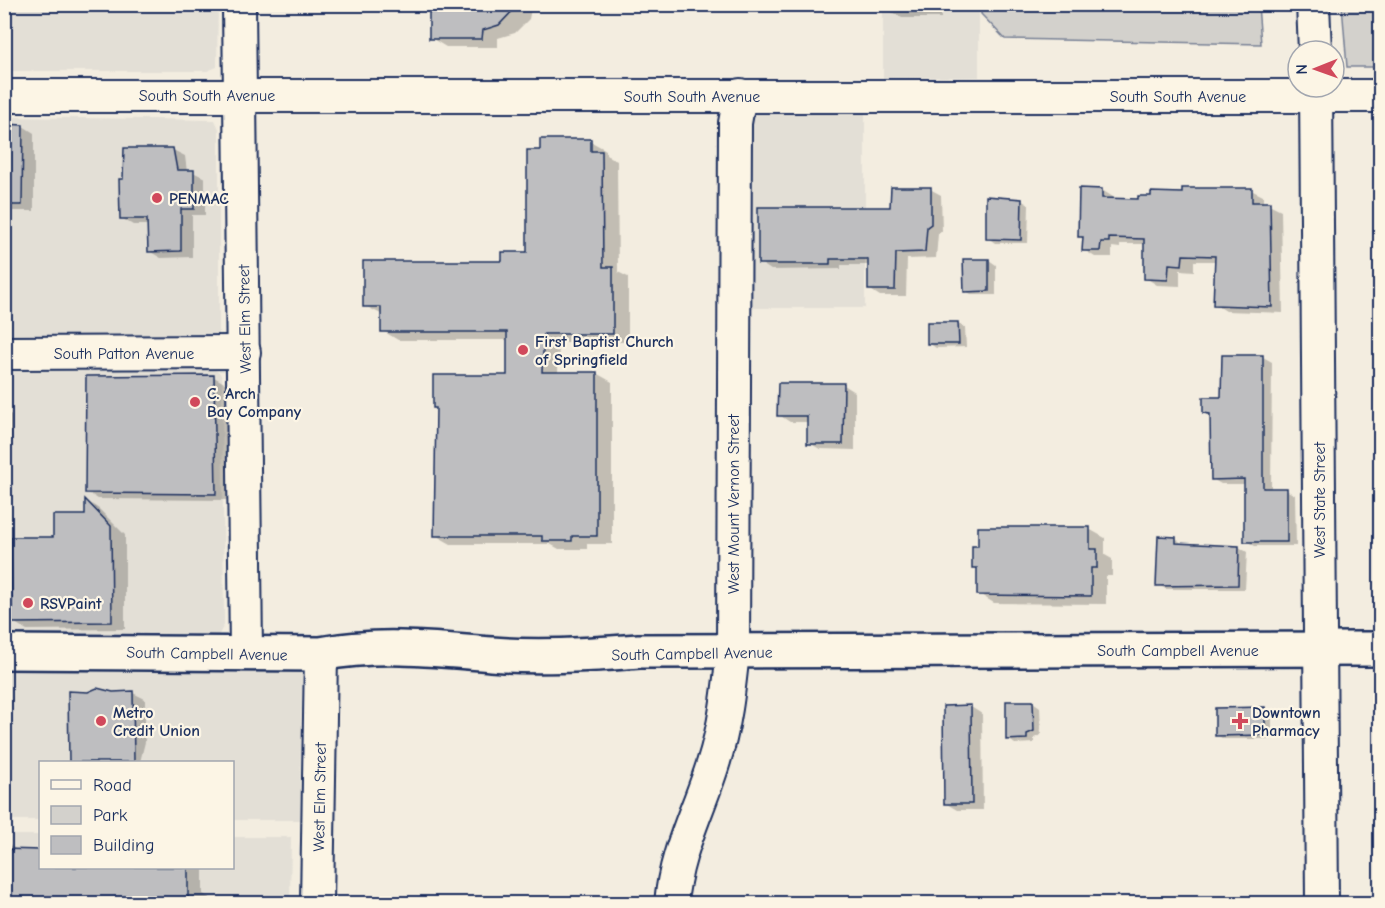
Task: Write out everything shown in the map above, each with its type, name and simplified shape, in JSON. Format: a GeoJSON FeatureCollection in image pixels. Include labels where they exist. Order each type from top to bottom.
{"type":"FeatureCollection","features":[{"type":"Feature","properties":{"kind":"main road","name":"South Campbell Avenue"},"geometry":{"type":"LineString","coordinates":[[4,652],[321,654],[350,648],[448,648],[502,654],[1380,649]]}},
{"type":"Feature","properties":{"kind":"street","name":"West Elm Street"},"geometry":{"type":"LineString","coordinates":[[239,4],[246,652]]}},
{"type":"Feature","properties":{"kind":"street"},"geometry":{"type":"LineString","coordinates":[[1313,4],[1314,39]]}},
{"type":"Feature","properties":{"kind":"street","name":"South South Avenue"},"geometry":{"type":"LineString","coordinates":[[4,96],[1286,92]]}},
{"type":"Feature","properties":{"kind":"street","name":"South South Avenue"},"geometry":{"type":"LineString","coordinates":[[1346,94],[1380,96]]}},
{"type":"Feature","properties":{"kind":"street","name":"West Mount Vernon Street"},"geometry":{"type":"LineString","coordinates":[[671,903],[673,878],[680,848],[723,731],[733,651],[735,134],[740,95]]}},
{"type":"Feature","properties":{"kind":"street","name":"West State Street"},"geometry":{"type":"LineString","coordinates":[[1317,99],[1322,903]]}},
{"type":"Feature","properties":{"kind":"street","name":"South Patton Avenue"},"geometry":{"type":"LineString","coordinates":[[4,353],[244,352]]}},
{"type":"Feature","properties":{"kind":"street","name":"West Elm Street"},"geometry":{"type":"LineString","coordinates":[[316,903],[321,654]]}},
{"type":"Feature","properties":{"kind":"shaded area"},"geometry":{"type":"Polygon","coordinates":[[[4,5],[218,5],[217,67],[207,71],[5,71],[4,5]]]}},
{"type":"Feature","properties":{"kind":"shaded area"},"geometry":{"type":"Polygon","coordinates":[[[883,5],[979,5],[979,77],[883,78],[883,5]]]}},
{"type":"Feature","properties":{"kind":"shaded area"},"geometry":{"type":"Polygon","coordinates":[[[758,113],[865,113],[865,308],[749,308],[749,124],[751,117],[758,113]]]}},
{"type":"Feature","properties":{"kind":"shaded area"},"geometry":{"type":"Polygon","coordinates":[[[5,117],[215,120],[219,129],[219,336],[215,339],[5,338],[5,117]]]}},
{"type":"Feature","properties":{"kind":"shaded area"},"geometry":{"type":"Polygon","coordinates":[[[5,366],[213,368],[220,373],[222,378],[224,625],[217,638],[202,641],[194,634],[5,634],[5,366]]]}},
{"type":"Feature","properties":{"kind":"shaded area"},"geometry":{"type":"Polygon","coordinates":[[[5,665],[302,670],[300,820],[234,820],[234,761],[39,761],[39,820],[5,820],[5,665]]]}},
{"type":"Feature","properties":{"kind":"shaded area"},"geometry":{"type":"Polygon","coordinates":[[[4,835],[39,835],[39,869],[234,869],[234,837],[291,837],[290,903],[5,903],[4,835]]]}},
{"type":"Feature","properties":{"kind":"green space"},"geometry":{"type":"Polygon","coordinates":[[[982,4],[1258,5],[1261,44],[1005,39],[981,14],[982,4]]]}},
{"type":"Feature","properties":{"kind":"green space"},"geometry":{"type":"Polygon","coordinates":[[[1342,5],[1380,5],[1380,67],[1347,67],[1342,5]]]}},
{"type":"Feature","properties":{"kind":"building"},"geometry":{"type":"Polygon","coordinates":[[[429,4],[519,4],[499,25],[483,30],[482,39],[429,39],[429,4]]]}},
{"type":"Feature","properties":{"kind":"building"},"geometry":{"type":"Polygon","coordinates":[[[4,124],[23,125],[22,205],[4,205],[4,124]]]}},
{"type":"Feature","properties":{"kind":"building","name":"First Baptist Church of Springfield"},"geometry":{"type":"Polygon","coordinates":[[[540,139],[591,139],[591,151],[602,151],[603,267],[613,267],[613,334],[544,334],[542,372],[597,372],[597,536],[572,536],[572,541],[542,541],[542,536],[434,536],[436,408],[433,408],[433,375],[507,375],[507,332],[381,332],[381,307],[363,307],[363,261],[502,261],[502,252],[527,252],[527,150],[540,150],[540,139]]]}},
{"type":"Feature","properties":{"kind":"building","name":"PENMAC"},"geometry":{"type":"Polygon","coordinates":[[[124,148],[173,148],[177,170],[194,170],[194,209],[181,209],[181,251],[148,252],[147,219],[120,219],[119,179],[123,179],[124,148]]]}},
{"type":"Feature","properties":{"kind":"building"},"geometry":{"type":"Polygon","coordinates":[[[891,187],[931,187],[931,224],[927,227],[925,252],[896,253],[895,290],[868,290],[868,259],[830,259],[830,264],[758,264],[758,207],[890,207],[891,187]]]}},
{"type":"Feature","properties":{"kind":"building"},"geometry":{"type":"Polygon","coordinates":[[[1079,188],[1102,189],[1102,198],[1138,199],[1138,196],[1151,196],[1151,192],[1182,193],[1182,188],[1252,188],[1252,202],[1270,202],[1272,307],[1213,305],[1215,256],[1183,255],[1182,265],[1169,264],[1168,280],[1144,279],[1144,239],[1109,238],[1109,242],[1101,242],[1100,251],[1082,251],[1083,237],[1078,237],[1079,188]]]}},
{"type":"Feature","properties":{"kind":"building"},"geometry":{"type":"Polygon","coordinates":[[[986,196],[1022,199],[1021,240],[986,239],[986,196]]]}},
{"type":"Feature","properties":{"kind":"building"},"geometry":{"type":"Polygon","coordinates":[[[963,259],[989,259],[989,291],[964,292],[963,259]]]}},
{"type":"Feature","properties":{"kind":"building"},"geometry":{"type":"Polygon","coordinates":[[[927,322],[958,322],[959,344],[927,344],[927,322]]]}},
{"type":"Feature","properties":{"kind":"building"},"geometry":{"type":"Polygon","coordinates":[[[1222,355],[1263,355],[1263,488],[1287,488],[1287,542],[1244,542],[1244,479],[1211,480],[1210,414],[1203,413],[1203,397],[1221,397],[1222,355]]]}},
{"type":"Feature","properties":{"kind":"building"},"geometry":{"type":"Polygon","coordinates":[[[214,375],[216,494],[85,493],[86,376],[214,375]]]}},
{"type":"Feature","properties":{"kind":"building"},"geometry":{"type":"Polygon","coordinates":[[[778,383],[844,383],[843,444],[807,444],[807,416],[777,416],[778,383]]]}},
{"type":"Feature","properties":{"kind":"building"},"geometry":{"type":"Polygon","coordinates":[[[85,499],[111,526],[112,622],[12,623],[11,537],[53,537],[53,515],[85,515],[85,499]]]}},
{"type":"Feature","properties":{"kind":"building"},"geometry":{"type":"Polygon","coordinates":[[[978,527],[1090,527],[1090,549],[1097,549],[1097,568],[1091,568],[1091,596],[977,595],[977,568],[972,568],[972,546],[978,546],[978,527]]]}},
{"type":"Feature","properties":{"kind":"building"},"geometry":{"type":"Polygon","coordinates":[[[1158,536],[1176,537],[1176,543],[1239,546],[1238,585],[1156,586],[1158,536]]]}},
{"type":"Feature","properties":{"kind":"building","name":"Metro Credit Union"},"geometry":{"type":"Polygon","coordinates":[[[97,688],[113,692],[133,691],[134,761],[69,761],[68,691],[88,692],[97,688]]]}},
{"type":"Feature","properties":{"kind":"building"},"geometry":{"type":"Polygon","coordinates":[[[1006,701],[1033,701],[1034,731],[1027,734],[1027,739],[1006,740],[1006,701]]]}},
{"type":"Feature","properties":{"kind":"building"},"geometry":{"type":"Polygon","coordinates":[[[971,705],[972,804],[944,804],[943,706],[971,705]]]}},
{"type":"Feature","properties":{"kind":"building","name":"Downtown Pharmacy"},"geometry":{"type":"Polygon","coordinates":[[[1265,707],[1265,735],[1215,736],[1215,708],[1265,707]]]}},
{"type":"Feature","properties":{"kind":"building"},"geometry":{"type":"Polygon","coordinates":[[[4,849],[39,850],[39,869],[188,869],[188,903],[4,903],[4,849]]]}},
{"type":"Feature","properties":{"kind":"place","name":"PENMAC"},"geometry":{"type":"Point","coordinates":[157,198]}},
{"type":"Feature","properties":{"kind":"place","name":"First Baptist Church of Springfield"},"geometry":{"type":"Point","coordinates":[523,350]}},
{"type":"Feature","properties":{"kind":"place","name":"C. Arch Bay Company"},"geometry":{"type":"Point","coordinates":[195,402]}},
{"type":"Feature","properties":{"kind":"place","name":"RSVPaint"},"geometry":{"type":"Point","coordinates":[28,603]}},
{"type":"Feature","properties":{"kind":"place","name":"Metro Credit Union"},"geometry":{"type":"Point","coordinates":[101,721]}},
{"type":"Feature","properties":{"kind":"place","name":"Downtown Pharmacy"},"geometry":{"type":"Point","coordinates":[1240,721]}}]}
